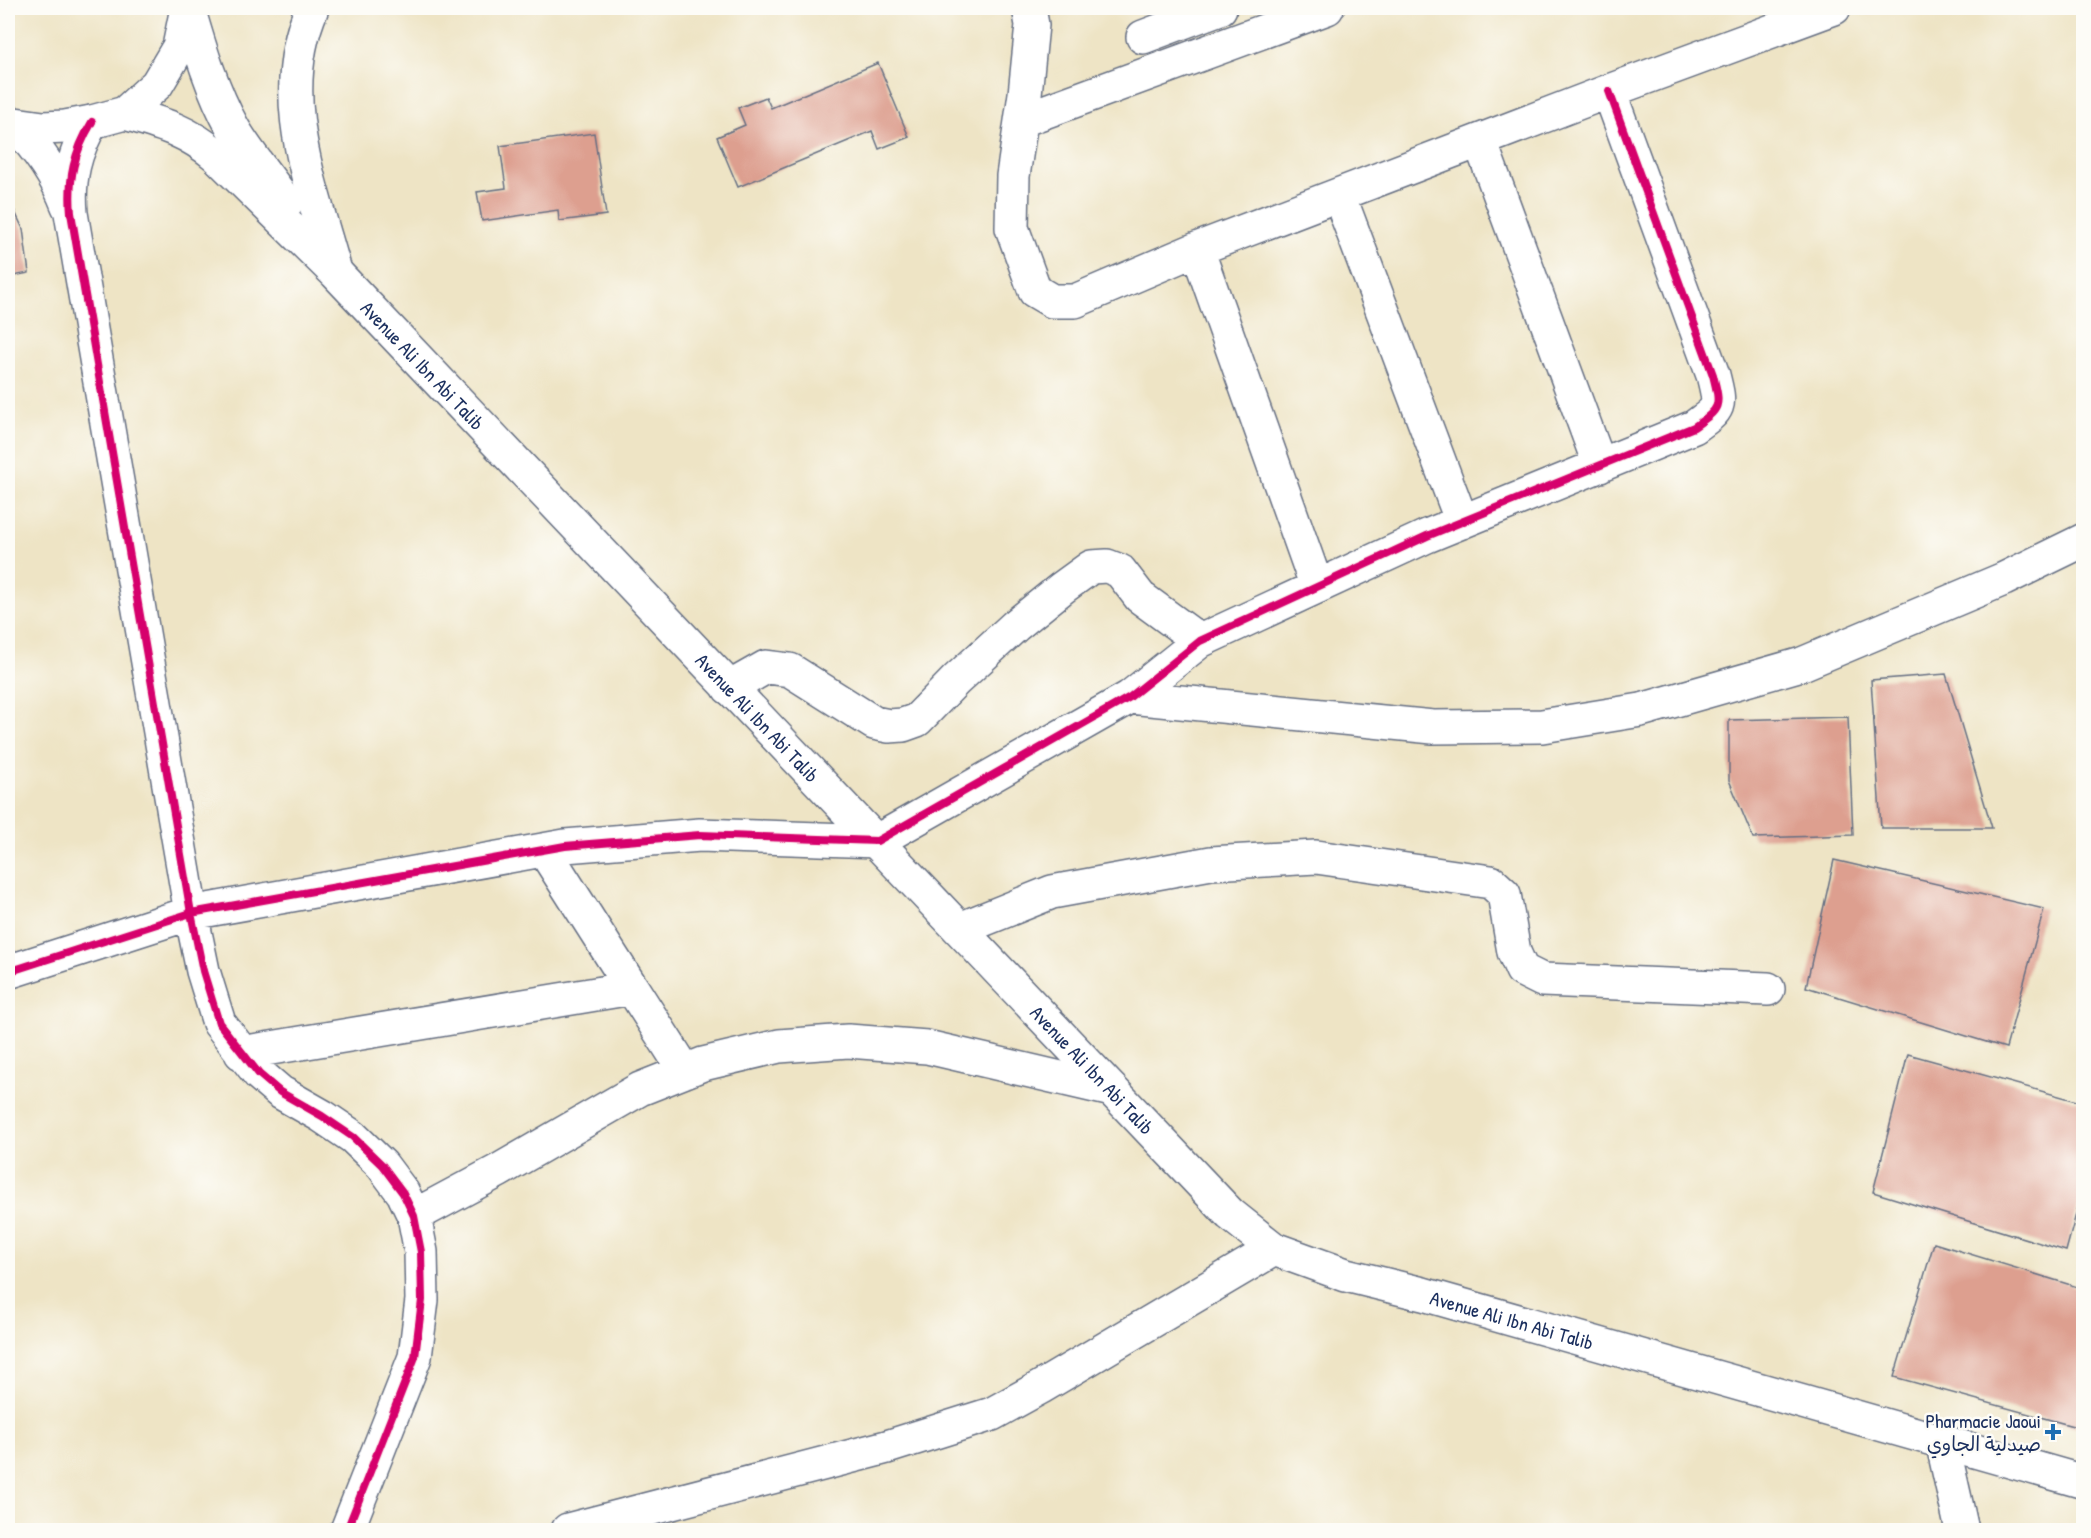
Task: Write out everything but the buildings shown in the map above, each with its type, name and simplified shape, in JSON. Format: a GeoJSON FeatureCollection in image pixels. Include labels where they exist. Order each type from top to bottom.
{"type":"FeatureCollection","features":[{"type":"Feature","properties":{"kind":"street"},"geometry":{"type":"LineString","coordinates":[[11,124],[44,128],[92,122],[125,113],[157,84],[179,47],[188,8]]}},
{"type":"Feature","properties":{"kind":"street"},"geometry":{"type":"LineString","coordinates":[[188,8],[206,67],[234,130],[336,273]]}},
{"type":"Feature","properties":{"kind":"street"},"geometry":{"type":"LineString","coordinates":[[312,8],[303,28],[297,55],[296,114],[302,154],[336,273]]}},
{"type":"Feature","properties":{"kind":"street"},"geometry":{"type":"LineString","coordinates":[[1029,8],[1032,25],[1022,120],[1013,176],[1012,228],[1035,291],[1052,301],[1074,301],[1197,249],[1609,91],[1834,8]]}},
{"type":"Feature","properties":{"kind":"street"},"geometry":{"type":"LineString","coordinates":[[1143,37],[1220,8]]}},
{"type":"Feature","properties":{"kind":"street"},"geometry":{"type":"LineString","coordinates":[[1022,120],[1327,8]]}},
{"type":"Feature","properties":{"kind":"street"},"geometry":{"type":"LineString","coordinates":[[8,972],[191,913],[566,846],[700,835],[877,841],[1130,697],[1200,641],[1427,536],[1694,427],[1715,412],[1719,396],[1609,91]]}},
{"type":"Feature","properties":{"kind":"street"},"geometry":{"type":"LineString","coordinates":[[125,113],[172,127],[199,141],[336,273]]}},
{"type":"Feature","properties":{"kind":"street"},"geometry":{"type":"LineString","coordinates":[[92,122],[75,157],[69,194],[71,213],[191,913],[203,971],[219,1023],[259,1074],[280,1092],[353,1137],[382,1165],[403,1193],[414,1216],[421,1252],[422,1300],[415,1357],[347,1530]]}},
{"type":"Feature","properties":{"kind":"street"},"geometry":{"type":"LineString","coordinates":[[11,124],[33,144],[49,165],[62,188],[71,213]]}},
{"type":"Feature","properties":{"kind":"street"},"geometry":{"type":"LineString","coordinates":[[1480,141],[1600,466]]}},
{"type":"Feature","properties":{"kind":"street"},"geometry":{"type":"LineString","coordinates":[[1338,195],[1462,522]]}},
{"type":"Feature","properties":{"kind":"street"},"geometry":{"type":"LineString","coordinates":[[1197,249],[1317,587]]}},
{"type":"Feature","properties":{"kind":"street","name":"Avenue Ali Ibn Abi Talib"},"geometry":{"type":"LineString","coordinates":[[336,273],[1230,1214],[1274,1249],[1346,1275],[1446,1300],[2084,1482]]}},
{"type":"Feature","properties":{"kind":"street"},"geometry":{"type":"LineString","coordinates":[[1130,697],[1433,727],[1542,726],[1641,710],[1802,664],[2004,579],[2084,540]]}},
{"type":"Feature","properties":{"kind":"street"},"geometry":{"type":"LineString","coordinates":[[729,688],[766,667],[790,670],[874,723],[889,726],[903,725],[917,720],[956,680],[1015,626],[1091,567],[1107,566],[1120,571],[1140,597],[1200,641]]}},
{"type":"Feature","properties":{"kind":"street"},"geometry":{"type":"LineString","coordinates":[[544,850],[685,1071]]}},
{"type":"Feature","properties":{"kind":"street"},"geometry":{"type":"LineString","coordinates":[[960,929],[1052,892],[1212,863],[1316,857],[1491,882],[1504,894],[1514,952],[1522,970],[1542,980],[1768,989]]}},
{"type":"Feature","properties":{"kind":"street"},"geometry":{"type":"LineString","coordinates":[[241,1053],[633,988]]}},
{"type":"Feature","properties":{"kind":"street"},"geometry":{"type":"LineString","coordinates":[[414,1216],[498,1171],[640,1089],[703,1064],[779,1046],[848,1041],[927,1047],[1112,1090]]}},
{"type":"Feature","properties":{"kind":"street"},"geometry":{"type":"LineString","coordinates":[[568,1530],[887,1447],[992,1414],[1274,1249]]}},
{"type":"Feature","properties":{"kind":"street"},"geometry":{"type":"LineString","coordinates":[[1942,1441],[1962,1530]]}},
{"type":"Feature","properties":{"kind":"cycle path"},"geometry":{"type":"LineString","coordinates":[[8,972],[191,913],[565,846],[700,835],[877,841],[1130,697],[1200,641],[1427,536],[1694,427],[1717,406],[1713,375],[1609,91]]}},
{"type":"Feature","properties":{"kind":"cycle path"},"geometry":{"type":"LineString","coordinates":[[92,122],[81,144],[74,166],[70,189],[71,213],[191,913],[203,971],[219,1023],[259,1074],[280,1092],[353,1137],[382,1165],[403,1193],[414,1216],[421,1252],[422,1300],[415,1357],[347,1530]]}},
{"type":"Feature","properties":{"kind":"place","name":"Pharmacie Jaoui صيدلية الجاوي"},"geometry":{"type":"Point","coordinates":[2053,1432]}}]}
